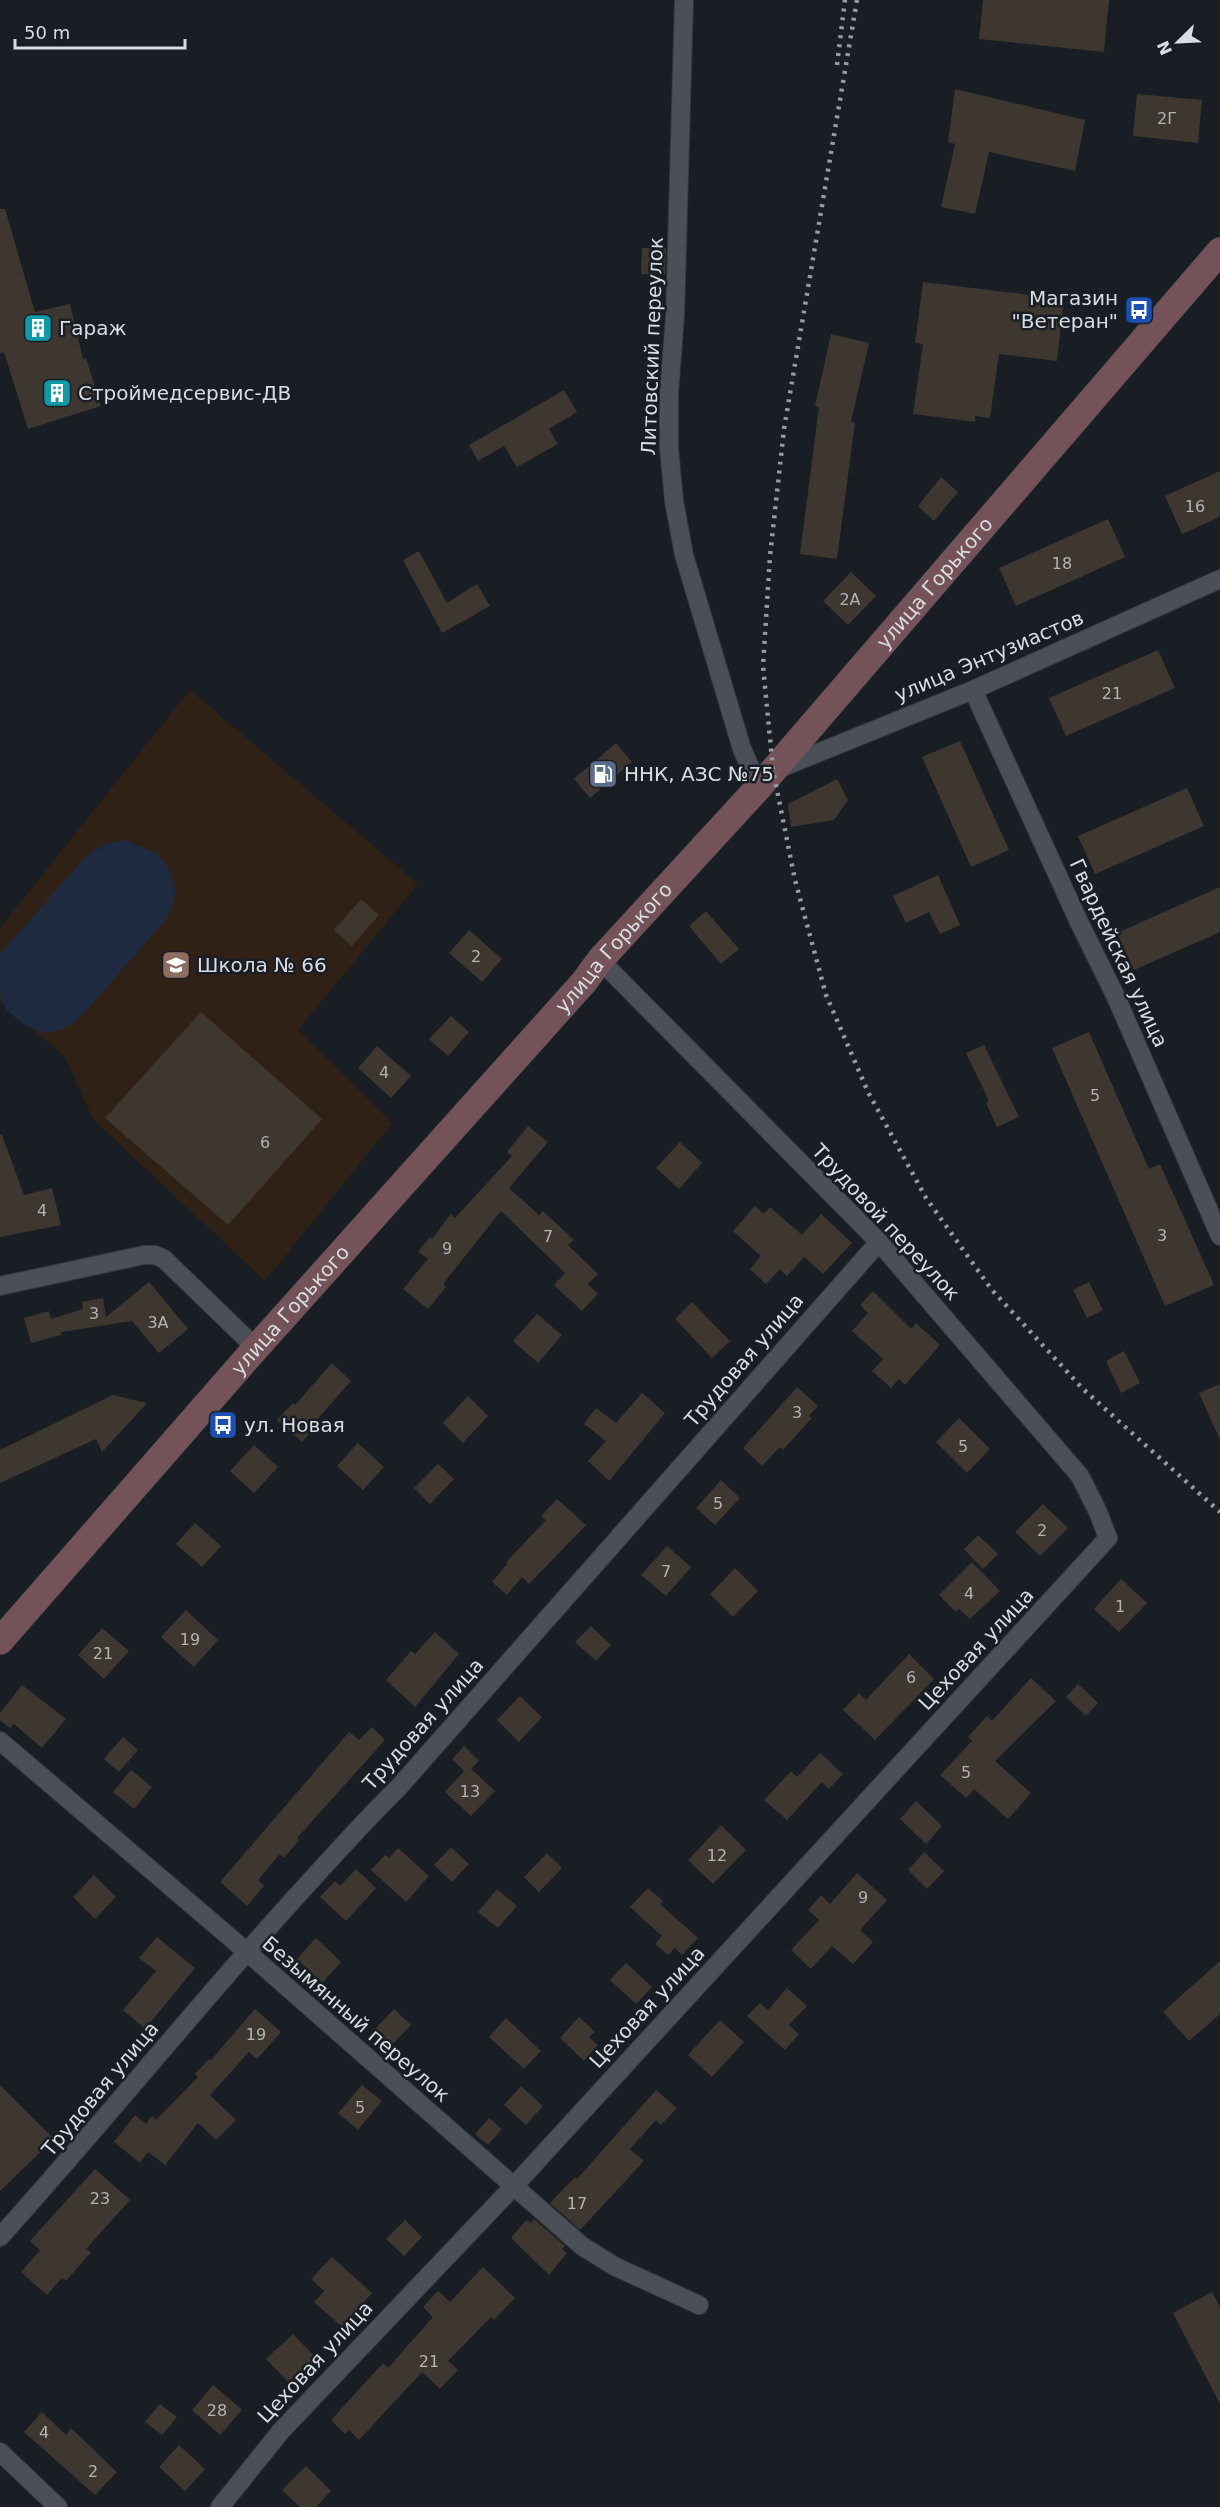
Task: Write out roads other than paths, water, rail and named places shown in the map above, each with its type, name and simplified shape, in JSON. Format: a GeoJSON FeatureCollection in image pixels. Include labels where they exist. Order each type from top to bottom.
{"type":"FeatureCollection","features":[{"type":"Feature","properties":{"kind":"main road","name":"улица Горького"},"geometry":{"type":"LineString","coordinates":[[0,1641],[256,1348],[584,982],[600,960],[766,779],[1220,251]]}},
{"type":"Feature","properties":{"kind":"street","name":"Литовский переулок"},"geometry":{"type":"LineString","coordinates":[[684,0],[675,316],[669,393],[672,480],[684,555],[742,749],[766,779]]}},
{"type":"Feature","properties":{"kind":"street","name":"улица Энтузиастов"},"geometry":{"type":"LineString","coordinates":[[766,779],[973,690],[1220,579]]}},
{"type":"Feature","properties":{"kind":"street","name":"Гвардейская улица"},"geometry":{"type":"LineString","coordinates":[[973,690],[1116,997],[1220,1236]]}},
{"type":"Feature","properties":{"kind":"street","name":"Трудовой переулок"},"geometry":{"type":"LineString","coordinates":[[600,960],[879,1242],[1080,1476],[1108,1538]]}},
{"type":"Feature","properties":{"kind":"street","name":"Трудовая улица"},"geometry":{"type":"LineString","coordinates":[[0,2237],[77,2152],[246,1951],[370,1815],[399,1788],[879,1242]]}},
{"type":"Feature","properties":{"kind":"street"},"geometry":{"type":"LineString","coordinates":[[0,1286],[144,1255],[155,1255],[164,1259],[256,1348]]}},
{"type":"Feature","properties":{"kind":"street","name":"Цеховая улица"},"geometry":{"type":"LineString","coordinates":[[220,2507],[281,2431],[513,2187],[1108,1538]]}},
{"type":"Feature","properties":{"kind":"street","name":"Безымянный переулок"},"geometry":{"type":"LineString","coordinates":[[0,1741],[246,1951],[582,2247],[614,2266],[699,2305]]}},
{"type":"Feature","properties":{"kind":"street"},"geometry":{"type":"LineString","coordinates":[[0,2452],[58,2507]]}},
{"type":"Feature","properties":{"kind":"railway"},"geometry":{"type":"LineString","coordinates":[[837,65],[845,0]]}},
{"type":"Feature","properties":{"kind":"railway"},"geometry":{"type":"LineString","coordinates":[[857,0],[784,429],[770,556],[763,666],[773,770],[795,880],[826,995],[868,1092],[926,1198],[992,1290],[1083,1389],[1220,1512]]}},
{"type":"Feature","properties":{"kind":"place","name":"Магазин \"Ветеран\""},"geometry":{"type":"Point","coordinates":[1139,310]}},
{"type":"Feature","properties":{"kind":"place","name":"Гараж"},"geometry":{"type":"Point","coordinates":[38,328]}},
{"type":"Feature","properties":{"kind":"place","name":"Строймедсервис-ДВ"},"geometry":{"type":"Point","coordinates":[57,393]}},
{"type":"Feature","properties":{"kind":"place","name":"ННК, АЗС №75"},"geometry":{"type":"Point","coordinates":[603,774]}},
{"type":"Feature","properties":{"kind":"place","name":"Школа № 66"},"geometry":{"type":"Point","coordinates":[176,965]}},
{"type":"Feature","properties":{"kind":"place","name":"ул. Новая"},"geometry":{"type":"Point","coordinates":[223,1425]}}]}
